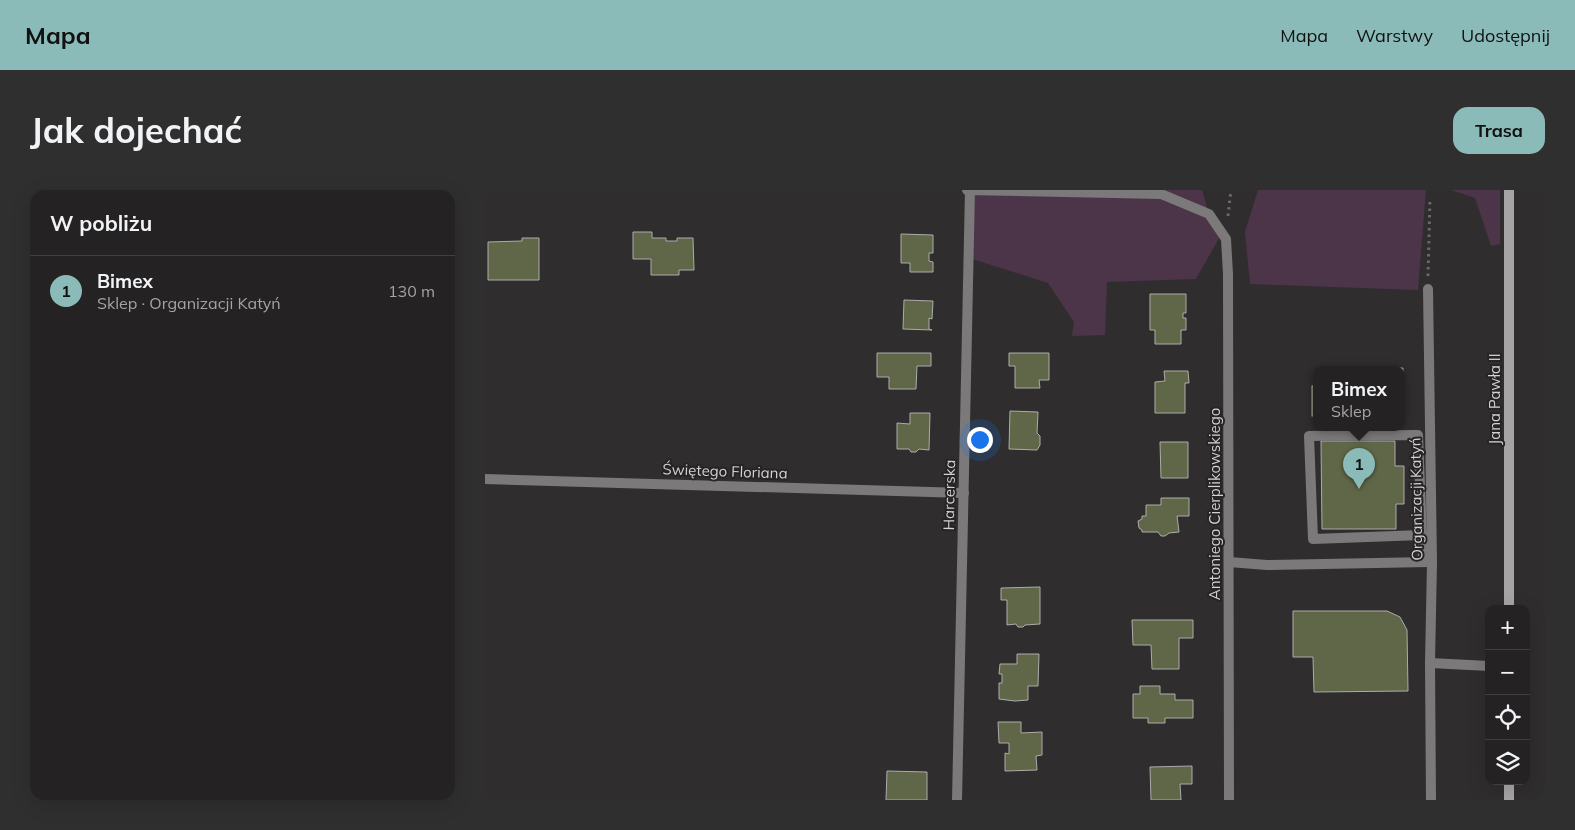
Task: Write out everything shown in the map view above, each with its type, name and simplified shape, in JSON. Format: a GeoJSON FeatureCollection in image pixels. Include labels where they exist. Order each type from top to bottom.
{"type":"FeatureCollection","features":[{"type":"Feature","properties":{"kind":"main road","name":"Jana Pawła II"},"geometry":{"type":"LineString","coordinates":[[1509,190],[1509,605]]}},
{"type":"Feature","properties":{"kind":"main road"},"geometry":{"type":"LineString","coordinates":[[1509,785],[1509,800]]}},
{"type":"Feature","properties":{"kind":"street","name":"Antoniego Cierplikowskiego"},"geometry":{"type":"LineString","coordinates":[[968,190],[1161,194],[1209,214],[1226,239],[1229,274],[1229,800]]}},
{"type":"Feature","properties":{"kind":"street","name":"Harcerska"},"geometry":{"type":"LineString","coordinates":[[957,800],[968,190]]}},
{"type":"Feature","properties":{"kind":"street","name":"Organizacji Katyń"},"geometry":{"type":"LineString","coordinates":[[1428,289],[1428,562],[1431,800]]}},
{"type":"Feature","properties":{"kind":"street"},"geometry":{"type":"LineString","coordinates":[[1229,562],[1267,565],[1428,562],[1422,535],[1418,435],[1309,436],[1313,539],[1422,535]]}},
{"type":"Feature","properties":{"kind":"street","name":"Świętego Floriana"},"geometry":{"type":"LineString","coordinates":[[485,479],[964,493]]}},
{"type":"Feature","properties":{"kind":"street"},"geometry":{"type":"LineString","coordinates":[[1430,663],[1485,666]]}},
{"type":"Feature","properties":{"kind":"path"},"geometry":{"type":"LineString","coordinates":[[1428,289],[1430,198]]}},
{"type":"Feature","properties":{"kind":"shaded area"},"geometry":{"type":"Polygon","coordinates":[[[970,190],[1202,190],[1209,214],[1222,233],[1196,279],[1107,282],[1105,335],[1072,336],[1074,322],[1048,283],[969,258],[970,190]]]}},
{"type":"Feature","properties":{"kind":"shaded area"},"geometry":{"type":"Polygon","coordinates":[[[1258,190],[1426,190],[1418,290],[1250,284],[1245,232],[1258,190]]]}},
{"type":"Feature","properties":{"kind":"shaded area"},"geometry":{"type":"Polygon","coordinates":[[[1451,190],[1500,190],[1500,244],[1491,246],[1475,198],[1451,190]]]}},
{"type":"Feature","properties":{"kind":"building"},"geometry":{"type":"Polygon","coordinates":[[[633,232],[652,232],[652,238],[666,238],[666,241],[677,241],[677,238],[693,238],[694,270],[679,270],[679,275],[651,275],[651,259],[633,259],[633,232]]]}},
{"type":"Feature","properties":{"kind":"building"},"geometry":{"type":"Polygon","coordinates":[[[901,234],[933,235],[933,253],[929,253],[929,261],[933,262],[933,272],[910,272],[910,263],[901,263],[901,234]]]}},
{"type":"Feature","properties":{"kind":"building"},"geometry":{"type":"Polygon","coordinates":[[[522,238],[539,238],[539,280],[488,280],[488,242],[522,241],[522,238]]]}},
{"type":"Feature","properties":{"kind":"building"},"geometry":{"type":"Polygon","coordinates":[[[1150,294],[1186,294],[1186,313],[1183,313],[1183,318],[1186,318],[1186,330],[1181,330],[1181,344],[1155,344],[1155,330],[1150,330],[1150,294]]]}},
{"type":"Feature","properties":{"kind":"building"},"geometry":{"type":"Polygon","coordinates":[[[904,300],[933,301],[932,319],[929,318],[929,329],[932,330],[903,329],[904,300]]]}},
{"type":"Feature","properties":{"kind":"building"},"geometry":{"type":"Polygon","coordinates":[[[877,353],[931,353],[931,366],[917,366],[916,389],[889,389],[889,377],[877,377],[877,353]]]}},
{"type":"Feature","properties":{"kind":"building"},"geometry":{"type":"Polygon","coordinates":[[[1009,353],[1049,353],[1049,380],[1039,380],[1040,388],[1015,388],[1015,366],[1009,366],[1009,353]]]}},
{"type":"Feature","properties":{"kind":"building"},"geometry":{"type":"Polygon","coordinates":[[[1164,371],[1188,371],[1189,383],[1185,383],[1185,413],[1155,413],[1155,382],[1165,381],[1164,371]]]}},
{"type":"Feature","properties":{"kind":"building"},"geometry":{"type":"Polygon","coordinates":[[[1312,386],[1313,386],[1313,416],[1312,386]]]}},
{"type":"Feature","properties":{"kind":"building"},"geometry":{"type":"Polygon","coordinates":[[[1010,411],[1038,412],[1037,433],[1040,436],[1040,445],[1037,450],[1009,449],[1010,411]]]}},
{"type":"Feature","properties":{"kind":"building"},"geometry":{"type":"Polygon","coordinates":[[[910,413],[930,413],[929,450],[919,449],[916,452],[911,452],[909,449],[897,449],[897,423],[910,424],[910,413]]]}},
{"type":"Feature","properties":{"kind":"building"},"geometry":{"type":"Polygon","coordinates":[[[1321,441],[1395,441],[1395,466],[1404,466],[1404,504],[1396,504],[1396,529],[1322,529],[1321,441]]]}},
{"type":"Feature","properties":{"kind":"building"},"geometry":{"type":"Polygon","coordinates":[[[1160,442],[1188,442],[1188,478],[1161,478],[1160,442]]]}},
{"type":"Feature","properties":{"kind":"building"},"geometry":{"type":"Polygon","coordinates":[[[1161,498],[1189,498],[1189,516],[1177,516],[1179,532],[1161,536],[1158,532],[1142,532],[1138,521],[1142,519],[1142,516],[1146,516],[1146,505],[1161,505],[1161,498]]]}},
{"type":"Feature","properties":{"kind":"building"},"geometry":{"type":"Polygon","coordinates":[[[1040,587],[1040,624],[1025,625],[1023,627],[1018,627],[1016,624],[1007,625],[1007,600],[1001,600],[1001,588],[1040,587]]]}},
{"type":"Feature","properties":{"kind":"building"},"geometry":{"type":"Polygon","coordinates":[[[1293,611],[1387,611],[1400,617],[1407,630],[1408,691],[1314,692],[1313,657],[1293,657],[1293,611]]]}},
{"type":"Feature","properties":{"kind":"building"},"geometry":{"type":"Polygon","coordinates":[[[1132,620],[1193,620],[1193,638],[1179,638],[1179,669],[1152,669],[1151,645],[1133,645],[1132,620]]]}},
{"type":"Feature","properties":{"kind":"building"},"geometry":{"type":"Polygon","coordinates":[[[1017,654],[1039,654],[1038,686],[1028,686],[1028,700],[999,699],[999,683],[1002,683],[1002,674],[999,674],[1000,664],[1017,664],[1017,654]]]}},
{"type":"Feature","properties":{"kind":"building"},"geometry":{"type":"Polygon","coordinates":[[[1140,686],[1160,686],[1160,694],[1175,694],[1175,700],[1193,700],[1193,718],[1165,718],[1165,723],[1148,723],[1148,718],[1133,718],[1133,694],[1140,694],[1140,686]]]}},
{"type":"Feature","properties":{"kind":"building"},"geometry":{"type":"Polygon","coordinates":[[[998,722],[1021,722],[1021,733],[1042,732],[1042,755],[1036,756],[1037,770],[1005,771],[1005,753],[1009,754],[1009,743],[999,743],[998,722]]]}},
{"type":"Feature","properties":{"kind":"building"},"geometry":{"type":"Polygon","coordinates":[[[1192,766],[1192,784],[1180,784],[1181,800],[1151,800],[1150,767],[1192,766]]]}},
{"type":"Feature","properties":{"kind":"building"},"geometry":{"type":"Polygon","coordinates":[[[887,771],[927,772],[927,800],[886,800],[887,771]]]}},
{"type":"Feature","properties":{"kind":"place","name":"Bimex"},"geometry":{"type":"Point","coordinates":[1359,489]}}]}
